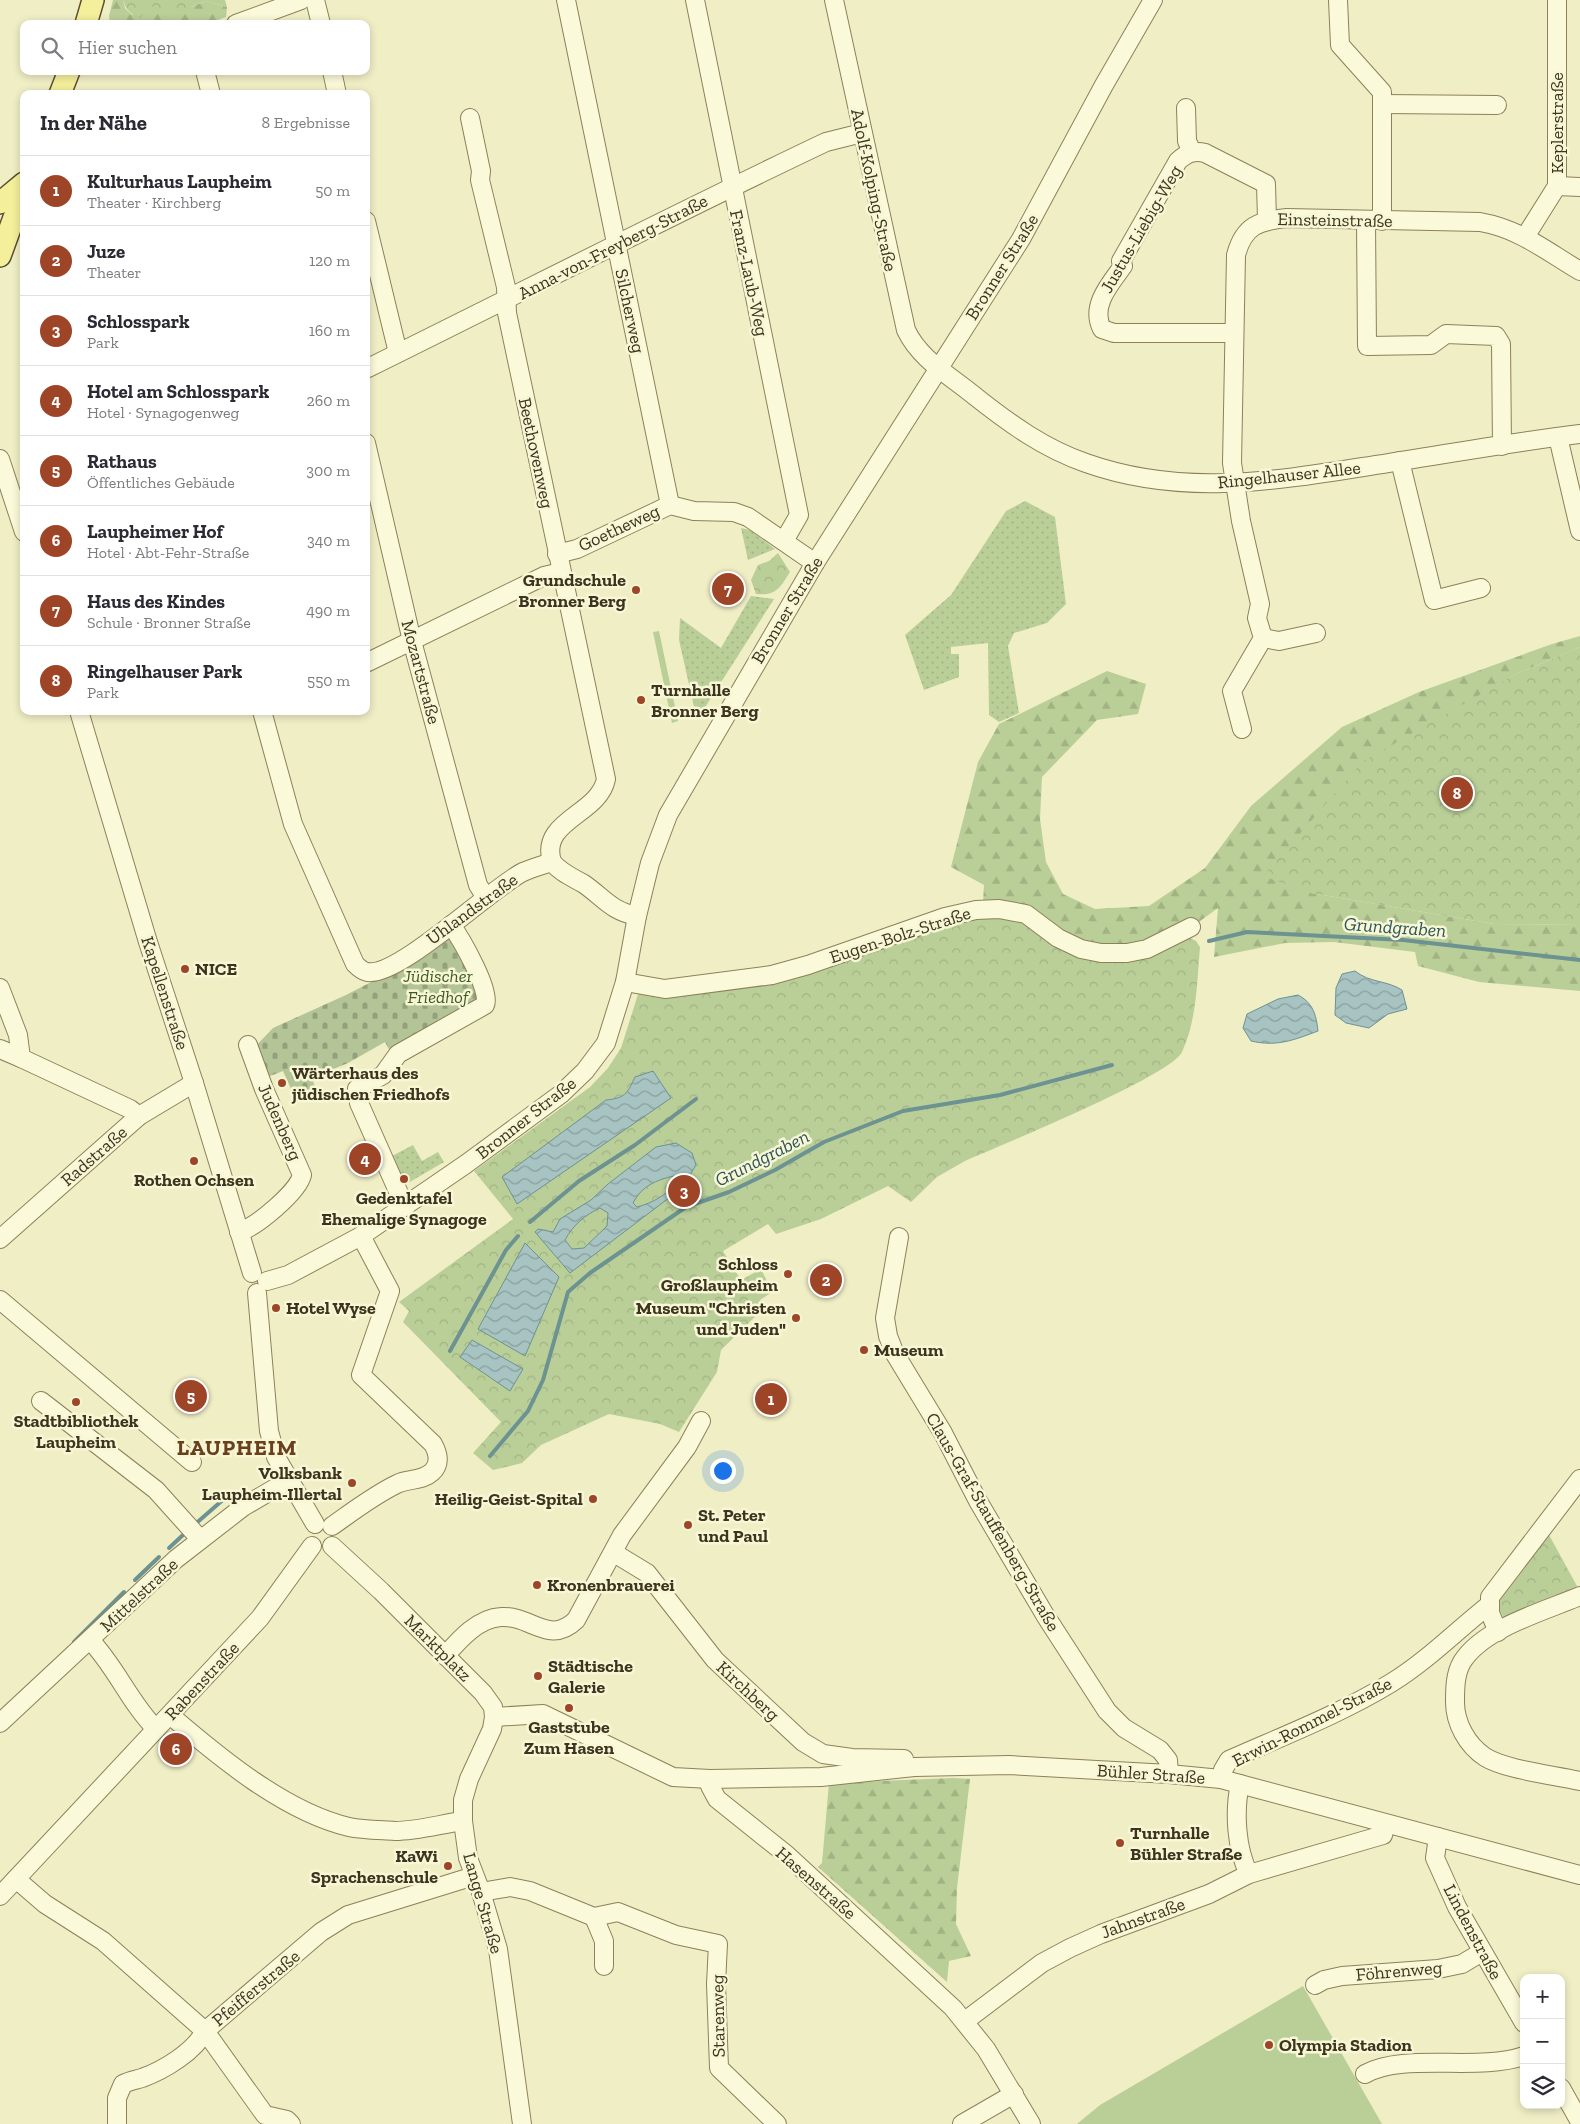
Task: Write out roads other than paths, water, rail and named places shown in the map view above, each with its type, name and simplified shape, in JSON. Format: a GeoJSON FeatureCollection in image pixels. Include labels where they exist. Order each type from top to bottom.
{"type":"FeatureCollection","features":[{"type":"Feature","properties":{"kind":"main road"},"geometry":{"type":"LineString","coordinates":[[87,20],[93,0]]}},
{"type":"Feature","properties":{"kind":"main road"},"geometry":{"type":"LineString","coordinates":[[62,90],[67,75]]}},
{"type":"Feature","properties":{"kind":"main road"},"geometry":{"type":"LineString","coordinates":[[0,203],[20,186]]}},
{"type":"Feature","properties":{"kind":"main road"},"geometry":{"type":"LineString","coordinates":[[2,243],[20,200]]}},
{"type":"Feature","properties":{"kind":"street"},"geometry":{"type":"LineString","coordinates":[[247,20],[301,0]]}},
{"type":"Feature","properties":{"kind":"street"},"geometry":{"type":"LineString","coordinates":[[314,0],[320,20]]}},
{"type":"Feature","properties":{"kind":"street","name":"Silcherweg"},"geometry":{"type":"LineString","coordinates":[[566,0],[670,505]]}},
{"type":"Feature","properties":{"kind":"street","name":"Franz-Laub-Weg"},"geometry":{"type":"LineString","coordinates":[[695,0],[728,160],[731,187],[799,514],[784,541]]}},
{"type":"Feature","properties":{"kind":"street","name":"Adolf-Kolping-Straße"},"geometry":{"type":"LineString","coordinates":[[834,0],[906,330],[920,352],[938,368]]}},
{"type":"Feature","properties":{"kind":"street","name":"Bronner Straße"},"geometry":{"type":"LineString","coordinates":[[259,1282],[288,1275],[361,1236],[405,1207],[466,1164],[576,1080],[606,1042],[625,982],[637,916],[650,863],[668,815],[814,563],[1021,239],[1104,84],[1153,0]]}},
{"type":"Feature","properties":{"kind":"street"},"geometry":{"type":"LineString","coordinates":[[1338,0],[1340,45],[1382,92],[1367,346],[1431,346],[1446,334],[1496,336],[1501,344],[1502,446]]}},
{"type":"Feature","properties":{"kind":"street","name":"Keplerstraße"},"geometry":{"type":"LineString","coordinates":[[1525,237],[1557,186],[1557,0]]}},
{"type":"Feature","properties":{"kind":"street"},"geometry":{"type":"LineString","coordinates":[[206,75],[210,90]]}},
{"type":"Feature","properties":{"kind":"street"},"geometry":{"type":"LineString","coordinates":[[333,75],[336,90]]}},
{"type":"Feature","properties":{"kind":"street"},"geometry":{"type":"LineString","coordinates":[[1382,104],[1497,105]]}},
{"type":"Feature","properties":{"kind":"street","name":"Justus-Liebig-Weg"},"geometry":{"type":"LineString","coordinates":[[1186,108],[1187,141],[1192,152]]}},
{"type":"Feature","properties":{"kind":"street","name":"Beethovenweg"},"geometry":{"type":"LineString","coordinates":[[470,118],[481,171],[480,180],[506,287],[506,301],[557,554],[606,779],[604,789],[597,798],[552,837],[549,848],[552,862]]}},
{"type":"Feature","properties":{"kind":"street","name":"Anna-von-Freyberg-Straße"},"geometry":{"type":"LineString","coordinates":[[370,367],[506,301],[731,187],[826,142],[862,133]]}},
{"type":"Feature","properties":{"kind":"street","name":"Justus-Liebig-Weg"},"geometry":{"type":"LineString","coordinates":[[1233,333],[1114,333],[1102,329],[1100,324],[1100,301],[1123,266],[1121,261],[1178,161],[1192,152],[1206,153],[1266,184],[1267,220]]}},
{"type":"Feature","properties":{"kind":"street"},"geometry":{"type":"LineString","coordinates":[[1557,186],[1580,187]]}},
{"type":"Feature","properties":{"kind":"street","name":"Einsteinstraße"},"geometry":{"type":"LineString","coordinates":[[1263,638],[1256,618],[1260,604],[1234,484],[1232,463],[1236,255],[1244,234],[1256,224],[1267,220],[1287,218],[1480,222],[1502,226],[1525,237],[1580,271]]}},
{"type":"Feature","properties":{"kind":"street"},"geometry":{"type":"LineString","coordinates":[[370,238],[398,353]]}},
{"type":"Feature","properties":{"kind":"street","name":"Ringelhauser Allee"},"geometry":{"type":"LineString","coordinates":[[938,368],[1014,427],[1065,455],[1085,463],[1145,479],[1187,483],[1234,484],[1580,434]]}},
{"type":"Feature","properties":{"kind":"street"},"geometry":{"type":"LineString","coordinates":[[1558,437],[1580,531]]}},
{"type":"Feature","properties":{"kind":"street"},"geometry":{"type":"LineString","coordinates":[[0,459],[20,508]]}},
{"type":"Feature","properties":{"kind":"street","name":"Mozartstraße"},"geometry":{"type":"LineString","coordinates":[[370,460],[412,641],[478,885],[486,898]]}},
{"type":"Feature","properties":{"kind":"street"},"geometry":{"type":"LineString","coordinates":[[1400,461],[1434,600],[1481,588]]}},
{"type":"Feature","properties":{"kind":"street","name":"Goetheweg"},"geometry":{"type":"LineString","coordinates":[[557,554],[577,549],[670,505],[694,511],[734,512],[748,517],[814,563]]}},
{"type":"Feature","properties":{"kind":"street"},"geometry":{"type":"LineString","coordinates":[[370,661],[544,576],[561,572]]}},
{"type":"Feature","properties":{"kind":"street"},"geometry":{"type":"LineString","coordinates":[[1242,729],[1232,691],[1263,638],[1280,641],[1316,633]]}},
{"type":"Feature","properties":{"kind":"street","name":"Kapellenstraße"},"geometry":{"type":"LineString","coordinates":[[80,715],[148,942],[194,1083],[239,1232],[259,1282],[266,1401],[273,1447],[288,1480]]}},
{"type":"Feature","properties":{"kind":"street","name":"Uhlandstraße"},"geometry":{"type":"LineString","coordinates":[[263,715],[293,824],[355,964],[368,972],[383,969],[410,956],[523,872],[552,862]]}},
{"type":"Feature","properties":{"kind":"street"},"geometry":{"type":"LineString","coordinates":[[552,862],[558,869],[584,885],[614,909],[637,916]]}},
{"type":"Feature","properties":{"kind":"street","name":"Eugen-Bolz-Straße"},"geometry":{"type":"LineString","coordinates":[[625,982],[665,989],[772,974],[808,965],[945,917],[976,910],[999,909],[1026,914],[1058,938],[1081,949],[1101,954],[1127,953],[1147,949],[1191,927]]}},
{"type":"Feature","properties":{"kind":"street"},"geometry":{"type":"LineString","coordinates":[[405,1207],[359,1103],[357,1089],[383,1075],[398,1054],[485,1005],[487,1001],[485,990],[459,936],[451,925]]}},
{"type":"Feature","properties":{"kind":"street"},"geometry":{"type":"LineString","coordinates":[[0,988],[18,1035],[21,1058]]}},
{"type":"Feature","properties":{"kind":"street","name":"Judenberg"},"geometry":{"type":"LineString","coordinates":[[239,1232],[247,1230],[264,1217],[298,1184],[302,1175],[273,1105],[264,1089],[248,1044]]}},
{"type":"Feature","properties":{"kind":"street"},"geometry":{"type":"LineString","coordinates":[[0,1049],[130,1109],[139,1116]]}},
{"type":"Feature","properties":{"kind":"street","name":"Radstraße"},"geometry":{"type":"LineString","coordinates":[[0,1239],[139,1116],[194,1083]]}},
{"type":"Feature","properties":{"kind":"street"},"geometry":{"type":"LineString","coordinates":[[288,1480],[323,1525],[336,1538],[332,1546],[323,1550],[312,1546],[308,1536],[323,1525],[394,1485],[417,1481],[428,1475],[437,1465],[438,1457],[433,1444],[361,1375],[390,1291],[361,1236]]}},
{"type":"Feature","properties":{"kind":"street","name":"Claus-Graf-Stauffenberg-Straße"},"geometry":{"type":"LineString","coordinates":[[899,1238],[885,1318],[888,1336],[895,1354],[943,1433],[978,1501],[1040,1607],[1107,1711],[1124,1728],[1160,1750],[1168,1760],[1169,1774]]}},
{"type":"Feature","properties":{"kind":"street"},"geometry":{"type":"LineString","coordinates":[[0,1300],[192,1462]]}},
{"type":"Feature","properties":{"kind":"street"},"geometry":{"type":"LineString","coordinates":[[41,1402],[156,1490],[200,1540]]}},
{"type":"Feature","properties":{"kind":"street"},"geometry":{"type":"LineString","coordinates":[[445,1656],[464,1635],[486,1621],[500,1617],[512,1617],[549,1631],[557,1632],[568,1628],[576,1620],[622,1536],[687,1447],[701,1420]]}},
{"type":"Feature","properties":{"kind":"street"},"geometry":{"type":"LineString","coordinates":[[1498,1632],[1489,1605],[1495,1589],[1580,1479]]}},
{"type":"Feature","properties":{"kind":"street","name":"Mittelstraße"},"geometry":{"type":"LineString","coordinates":[[1,1720],[200,1540],[243,1507],[288,1480]]}},
{"type":"Feature","properties":{"kind":"street","name":"Rabenstraße"},"geometry":{"type":"LineString","coordinates":[[0,1896],[260,1618],[312,1546]]}},
{"type":"Feature","properties":{"kind":"street","name":"Marktplatz"},"geometry":{"type":"LineString","coordinates":[[332,1546],[381,1591],[483,1693],[493,1706],[494,1717]]}},
{"type":"Feature","properties":{"kind":"street","name":"Kirchberg"},"geometry":{"type":"LineString","coordinates":[[614,1553],[647,1573],[715,1660],[803,1742],[823,1754],[852,1758],[912,1760],[914,1767]]}},
{"type":"Feature","properties":{"kind":"street"},"geometry":{"type":"LineString","coordinates":[[1579,1598],[1498,1632],[1472,1650],[1458,1670],[1455,1707],[1457,1720],[1472,1745],[1485,1757],[1501,1764],[1580,1781]]}},
{"type":"Feature","properties":{"kind":"street","name":"Erwin-Rommel-Straße"},"geometry":{"type":"LineString","coordinates":[[1221,1779],[1223,1770],[1229,1760],[1358,1702],[1391,1683],[1435,1652],[1489,1605]]}},
{"type":"Feature","properties":{"kind":"street"},"geometry":{"type":"LineString","coordinates":[[90,1640],[101,1651],[146,1719],[156,1729]]}},
{"type":"Feature","properties":{"kind":"street"},"geometry":{"type":"LineString","coordinates":[[1435,1652],[1458,1670]]}},
{"type":"Feature","properties":{"kind":"street"},"geometry":{"type":"LineString","coordinates":[[494,1717],[535,1713],[550,1716],[674,1777],[710,1779]]}},
{"type":"Feature","properties":{"kind":"street"},"geometry":{"type":"LineString","coordinates":[[170,1715],[222,1759],[305,1810],[327,1819],[350,1827],[397,1831],[463,1821]]}},
{"type":"Feature","properties":{"kind":"street","name":"Lange Straße"},"geometry":{"type":"LineString","coordinates":[[494,1717],[492,1729],[469,1779],[463,1800],[463,1821],[468,1858],[498,1949],[522,2124]]}},
{"type":"Feature","properties":{"kind":"street","name":"Bühler Straße"},"geometry":{"type":"LineString","coordinates":[[710,1779],[821,1777],[914,1767],[1009,1765],[1169,1774],[1221,1779],[1580,1875]]}},
{"type":"Feature","properties":{"kind":"street","name":"Hasenstraße"},"geometry":{"type":"LineString","coordinates":[[710,1779],[710,1786],[717,1799],[786,1854],[907,1963],[965,2021],[1014,2094],[1031,2124]]}},
{"type":"Feature","properties":{"kind":"street"},"geometry":{"type":"LineString","coordinates":[[1240,1784],[1237,1801],[1242,1861],[1249,1874]]}},
{"type":"Feature","properties":{"kind":"street","name":"Jahnstraße"},"geometry":{"type":"LineString","coordinates":[[965,2021],[1042,1963],[1070,1948],[1101,1934],[1209,1894],[1249,1874],[1383,1835],[1386,1824]]}},
{"type":"Feature","properties":{"kind":"street","name":"Lindenstraße"},"geometry":{"type":"LineString","coordinates":[[1438,1838],[1435,1858],[1457,1907],[1522,2019]]}},
{"type":"Feature","properties":{"kind":"street","name":"Pfeifferstraße"},"geometry":{"type":"LineString","coordinates":[[16,1879],[46,1904],[103,1940],[205,2031],[322,1932],[348,1916],[478,1884],[530,1891],[594,1917]]}},
{"type":"Feature","properties":{"kind":"street","name":"Starenweg"},"geometry":{"type":"LineString","coordinates":[[594,1917],[618,1912],[670,1933],[718,1944],[716,1984],[719,2068],[777,2124]]}},
{"type":"Feature","properties":{"kind":"street"},"geometry":{"type":"LineString","coordinates":[[594,1917],[604,1940],[604,1966]]}},
{"type":"Feature","properties":{"kind":"street","name":"Föhrenweg"},"geometry":{"type":"LineString","coordinates":[[1314,1985],[1324,1980],[1342,1976],[1454,1966],[1462,1964],[1482,1952]]}},
{"type":"Feature","properties":{"kind":"street"},"geometry":{"type":"LineString","coordinates":[[117,2124],[117,2098],[123,2084],[151,2074],[176,2059],[198,2043],[205,2031],[264,2120],[287,2120],[291,2124]]}},
{"type":"Feature","properties":{"kind":"street"},"geometry":{"type":"LineString","coordinates":[[1365,2074],[1388,2065],[1499,2062],[1520,2057]]}},
{"type":"Feature","properties":{"kind":"street"},"geometry":{"type":"LineString","coordinates":[[962,2124],[1014,2094]]}},
{"type":"Feature","properties":{"kind":"street"},"geometry":{"type":"LineString","coordinates":[[1565,2095],[1580,2122]]}},
{"type":"Feature","properties":{"kind":"water"},"geometry":{"type":"Polygon","coordinates":[[[1355,971],[1366,978],[1390,984],[1402,990],[1407,1009],[1388,1014],[1369,1028],[1346,1023],[1335,1015],[1336,988],[1342,974],[1355,971]]]}},
{"type":"Feature","properties":{"kind":"water"},"geometry":{"type":"Polygon","coordinates":[[[1298,995],[1313,1010],[1318,1031],[1293,1040],[1277,1043],[1251,1041],[1243,1028],[1247,1014],[1278,999],[1298,995]]]}},
{"type":"Feature","properties":{"kind":"water"},"geometry":{"type":"Polygon","coordinates":[[[653,1071],[671,1098],[517,1204],[502,1177],[606,1100],[625,1094],[635,1077],[653,1071]]]}},
{"type":"Feature","properties":{"kind":"water"},"geometry":{"type":"Polygon","coordinates":[[[676,1143],[692,1153],[696,1165],[682,1188],[570,1273],[535,1232],[538,1229],[553,1232],[560,1219],[591,1200],[608,1184],[656,1147],[676,1143]],[[674,1176],[645,1188],[633,1203],[637,1207],[654,1201],[677,1184],[678,1179],[674,1176]],[[600,1208],[580,1221],[568,1235],[565,1240],[572,1249],[584,1248],[607,1226],[608,1213],[600,1208]]]}},
{"type":"Feature","properties":{"kind":"water"},"geometry":{"type":"Polygon","coordinates":[[[525,1243],[559,1277],[525,1356],[478,1329],[525,1243]]]}},
{"type":"Feature","properties":{"kind":"water"},"geometry":{"type":"Polygon","coordinates":[[[472,1340],[523,1369],[510,1391],[460,1357],[472,1340]]]}},
{"type":"Feature","properties":{"kind":"waterway","name":"Grundgraben"},"geometry":{"type":"LineString","coordinates":[[1209,941],[1247,932],[1403,940],[1580,960]]}},
{"type":"Feature","properties":{"kind":"waterway","name":"Grundgraben"},"geometry":{"type":"LineString","coordinates":[[490,1456],[528,1411],[543,1380],[568,1292],[590,1273],[686,1207],[729,1192],[775,1170],[824,1142],[903,1111],[1000,1095],[1112,1065]]}},
{"type":"Feature","properties":{"kind":"waterway"},"geometry":{"type":"LineString","coordinates":[[530,1222],[579,1181],[635,1145],[696,1099]]}},
{"type":"Feature","properties":{"kind":"waterway"},"geometry":{"type":"LineString","coordinates":[[450,1351],[506,1250],[518,1236]]}},
{"type":"Feature","properties":{"kind":"waterway"},"geometry":{"type":"LineString","coordinates":[[193,1526],[225,1498]]}},
{"type":"Feature","properties":{"kind":"waterway"},"geometry":{"type":"LineString","coordinates":[[169,1548],[183,1535]]}},
{"type":"Feature","properties":{"kind":"waterway"},"geometry":{"type":"LineString","coordinates":[[135,1580],[159,1557]]}},
{"type":"Feature","properties":{"kind":"waterway"},"geometry":{"type":"LineString","coordinates":[[74,1642],[124,1592]]}},
{"type":"Feature","properties":{"kind":"place","name":"Haus des Kindes"},"geometry":{"type":"Point","coordinates":[728,589]}},
{"type":"Feature","properties":{"kind":"place","name":"Grundschule Bronner Berg"},"geometry":{"type":"Point","coordinates":[636,590]}},
{"type":"Feature","properties":{"kind":"place","name":"Turnhalle Bronner Berg"},"geometry":{"type":"Point","coordinates":[641,700]}},
{"type":"Feature","properties":{"kind":"place","name":"Ringelhauser Park"},"geometry":{"type":"Point","coordinates":[1457,793]}},
{"type":"Feature","properties":{"kind":"place","name":"NICE"},"geometry":{"type":"Point","coordinates":[185,969]}},
{"type":"Feature","properties":{"kind":"place","name":"Wärterhaus des jüdischen Friedhofs"},"geometry":{"type":"Point","coordinates":[282,1083]}},
{"type":"Feature","properties":{"kind":"place","name":"Hotel am Schlosspark"},"geometry":{"type":"Point","coordinates":[365,1159]}},
{"type":"Feature","properties":{"kind":"place","name":"Rothen Ochsen"},"geometry":{"type":"Point","coordinates":[194,1161]}},
{"type":"Feature","properties":{"kind":"place","name":"Gedenktafel Ehemalige Synagoge"},"geometry":{"type":"Point","coordinates":[404,1179]}},
{"type":"Feature","properties":{"kind":"place","name":"Schlosspark"},"geometry":{"type":"Point","coordinates":[684,1191]}},
{"type":"Feature","properties":{"kind":"place","name":"Schloss Großlaupheim"},"geometry":{"type":"Point","coordinates":[788,1274]}},
{"type":"Feature","properties":{"kind":"place","name":"Juze"},"geometry":{"type":"Point","coordinates":[826,1280]}},
{"type":"Feature","properties":{"kind":"place","name":"Hotel Wyse"},"geometry":{"type":"Point","coordinates":[276,1308]}},
{"type":"Feature","properties":{"kind":"place","name":"Museum \"Christen und Juden\""},"geometry":{"type":"Point","coordinates":[796,1318]}},
{"type":"Feature","properties":{"kind":"place","name":"Museum"},"geometry":{"type":"Point","coordinates":[864,1350]}},
{"type":"Feature","properties":{"kind":"place","name":"Rathaus"},"geometry":{"type":"Point","coordinates":[191,1396]}},
{"type":"Feature","properties":{"kind":"place","name":"Kulturhaus Laupheim"},"geometry":{"type":"Point","coordinates":[771,1399]}},
{"type":"Feature","properties":{"kind":"place","name":"Stadtbibliothek Laupheim"},"geometry":{"type":"Point","coordinates":[76,1402]}},
{"type":"Feature","properties":{"kind":"place","name":"Volksbank Laupheim-Illertal"},"geometry":{"type":"Point","coordinates":[352,1483]}},
{"type":"Feature","properties":{"kind":"place","name":"Heilig-Geist-Spital"},"geometry":{"type":"Point","coordinates":[593,1499]}},
{"type":"Feature","properties":{"kind":"place","name":"St. Peter und Paul"},"geometry":{"type":"Point","coordinates":[688,1525]}},
{"type":"Feature","properties":{"kind":"place","name":"Kronenbrauerei"},"geometry":{"type":"Point","coordinates":[537,1585]}},
{"type":"Feature","properties":{"kind":"place","name":"Städtische Galerie"},"geometry":{"type":"Point","coordinates":[538,1676]}},
{"type":"Feature","properties":{"kind":"place","name":"Gaststube Zum Hasen"},"geometry":{"type":"Point","coordinates":[569,1708]}},
{"type":"Feature","properties":{"kind":"place","name":"Laupheimer Hof"},"geometry":{"type":"Point","coordinates":[176,1749]}},
{"type":"Feature","properties":{"kind":"place","name":"Turnhalle Bühler Straße"},"geometry":{"type":"Point","coordinates":[1120,1843]}},
{"type":"Feature","properties":{"kind":"place","name":"KaWi Sprachenschule"},"geometry":{"type":"Point","coordinates":[448,1866]}},
{"type":"Feature","properties":{"kind":"place","name":"Olympia Stadion"},"geometry":{"type":"Point","coordinates":[1269,2045]}},
{"type":"Feature","properties":{"kind":"district","name":"LAUPHEIM"},"geometry":{"type":"Point","coordinates":[237,1447]}},
{"type":"Feature","properties":{"kind":"park label","name":"Jüdischer Friedhof"},"geometry":{"type":"Point","coordinates":[438,986]}}]}
